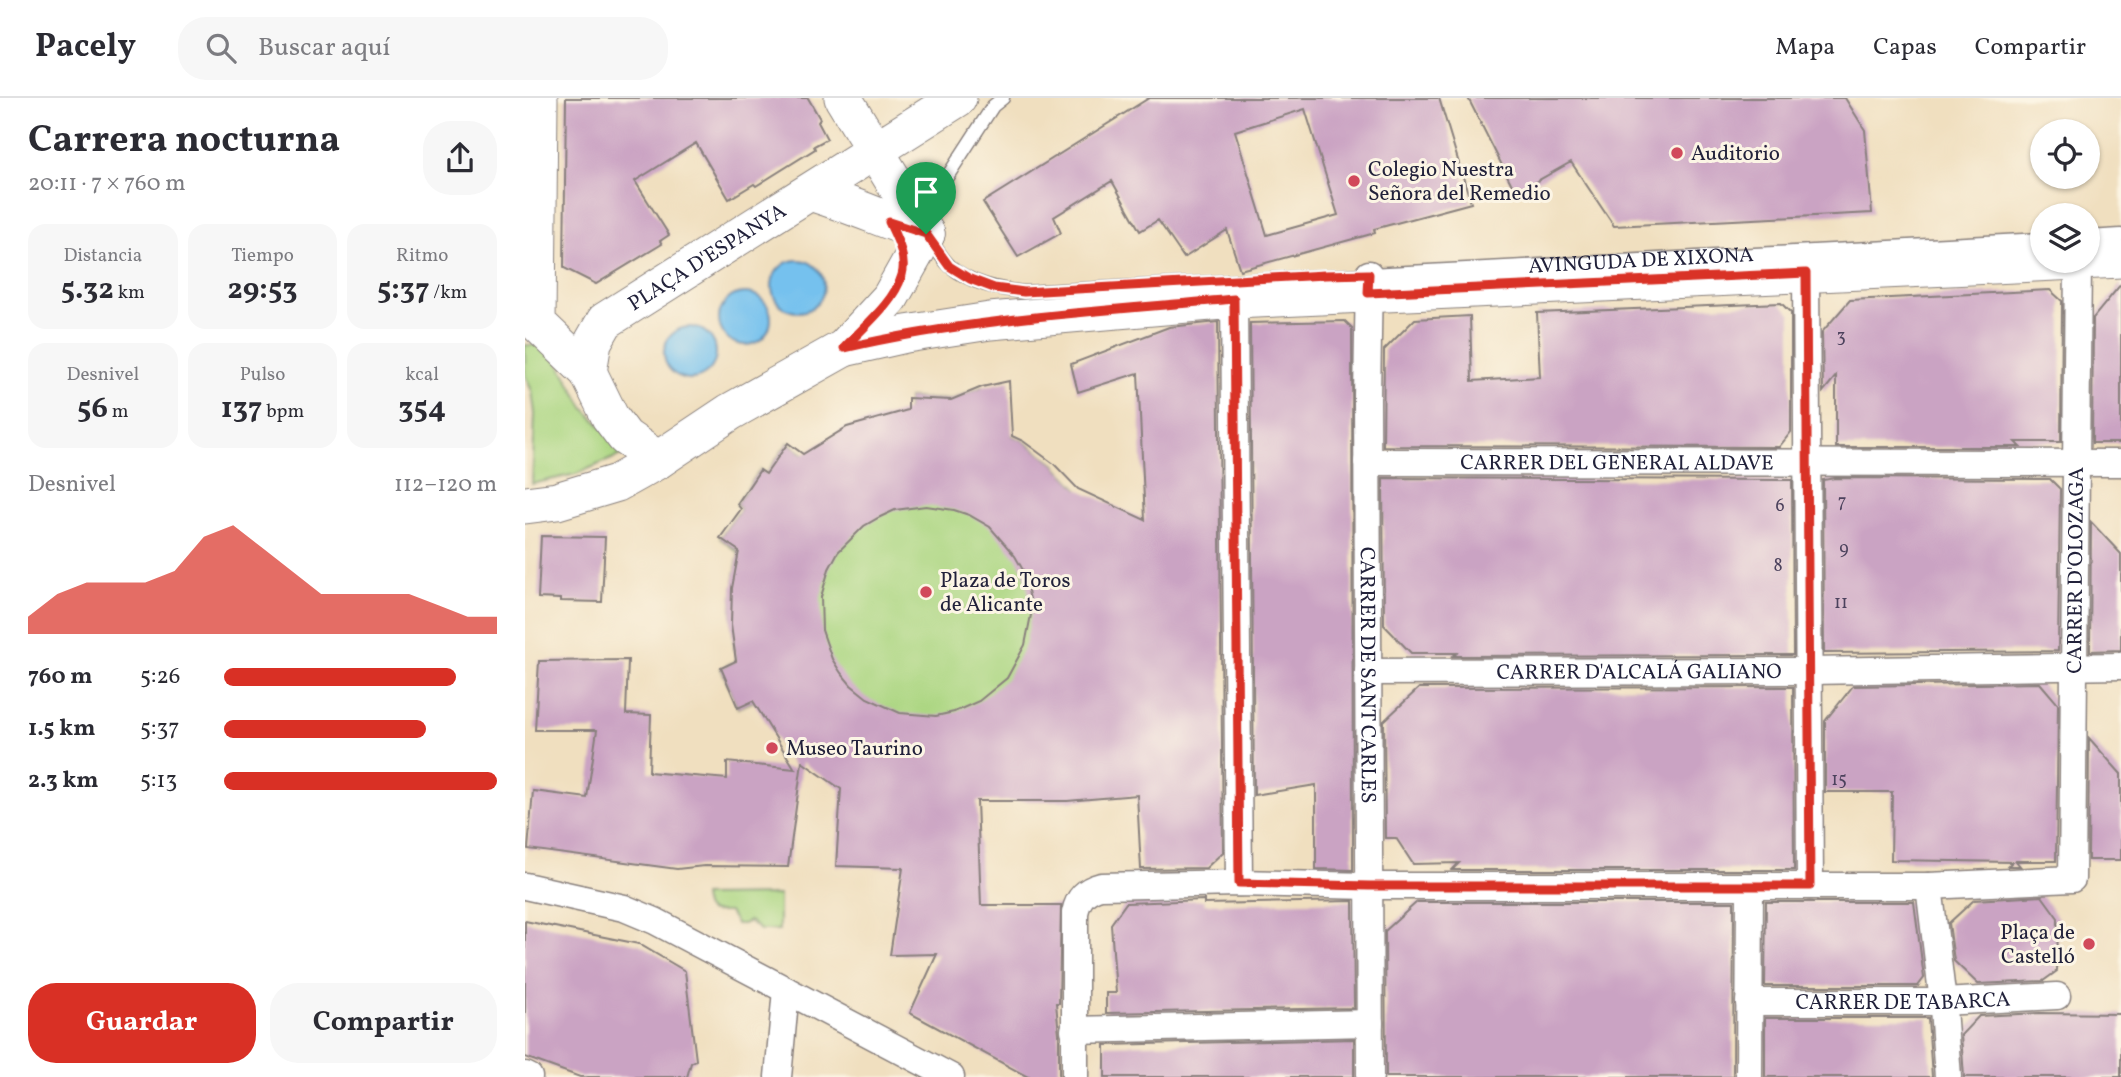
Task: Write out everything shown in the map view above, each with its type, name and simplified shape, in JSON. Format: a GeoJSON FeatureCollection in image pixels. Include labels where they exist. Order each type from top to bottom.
{"type":"FeatureCollection","features":[{"type":"Feature","properties":{"kind":"main road"},"geometry":{"type":"LineString","coordinates":[[539,98],[531,323],[588,372],[610,417],[625,437],[658,460]]}},
{"type":"Feature","properties":{"kind":"main road"},"geometry":{"type":"LineString","coordinates":[[525,505],[557,501],[617,483],[658,460],[730,412],[844,348],[890,298],[926,234],[843,98]]}},
{"type":"Feature","properties":{"kind":"main road","name":"PLAÇA D'ESPANYA"},"geometry":{"type":"LineString","coordinates":[[588,372],[593,342],[605,321],[958,98]]}},
{"type":"Feature","properties":{"kind":"main road","name":"PLAÇA D'ESPANYA"},"geometry":{"type":"LineString","coordinates":[[810,191],[926,234]]}},
{"type":"Feature","properties":{"kind":"main road"},"geometry":{"type":"LineString","coordinates":[[889,222],[900,246],[903,273]]}},
{"type":"Feature","properties":{"kind":"main road","name":"AVINGUDA DE XIXONA"},"geometry":{"type":"LineString","coordinates":[[2100,253],[2121,259]]}},
{"type":"Feature","properties":{"kind":"main road","name":"AVINGUDA DE XIXONA"},"geometry":{"type":"LineString","coordinates":[[844,348],[905,334],[990,321],[1368,284],[1806,273],[2030,254]]}},
{"type":"Feature","properties":{"kind":"main road","name":"PLAÇA D'ESPANYA"},"geometry":{"type":"LineString","coordinates":[[531,323],[605,321]]}},
{"type":"Feature","properties":{"kind":"street"},"geometry":{"type":"LineString","coordinates":[[1806,273],[1810,886]]}},
{"type":"Feature","properties":{"kind":"street","name":"CARRER D'OLOZAGA"},"geometry":{"type":"LineString","coordinates":[[1929,886],[2072,879],[2076,463],[2082,273]]}},
{"type":"Feature","properties":{"kind":"street","name":"CARRER DE SANT CARLES"},"geometry":{"type":"LineString","coordinates":[[1368,284],[1370,1077]]}},
{"type":"Feature","properties":{"kind":"street"},"geometry":{"type":"LineString","coordinates":[[1234,299],[1239,883]]}},
{"type":"Feature","properties":{"kind":"street","name":"CARRER DEL GENERAL ALDAVE"},"geometry":{"type":"LineString","coordinates":[[1367,462],[2121,463]]}},
{"type":"Feature","properties":{"kind":"street","name":"CARRER D'ALCALÁ GALIANO"},"geometry":{"type":"LineString","coordinates":[[1368,672],[1809,671],[2121,666]]}},
{"type":"Feature","properties":{"kind":"street"},"geometry":{"type":"LineString","coordinates":[[1075,1077],[1075,913],[1078,900],[1084,893],[1101,886],[1239,883],[1369,886],[1929,886],[1948,1077]]}},
{"type":"Feature","properties":{"kind":"street"},"geometry":{"type":"LineString","coordinates":[[525,886],[637,913],[951,1077]]}},
{"type":"Feature","properties":{"kind":"street"},"geometry":{"type":"LineString","coordinates":[[1749,1077],[1750,886]]}},
{"type":"Feature","properties":{"kind":"street"},"geometry":{"type":"LineString","coordinates":[[778,1077],[786,989]]}},
{"type":"Feature","properties":{"kind":"street","name":"CARRER DE TABARCA"},"geometry":{"type":"LineString","coordinates":[[1749,1002],[1942,1002],[2057,996]]}},
{"type":"Feature","properties":{"kind":"street"},"geometry":{"type":"LineString","coordinates":[[1074,1030],[1370,1023]]}},
{"type":"Feature","properties":{"kind":"lane"},"geometry":{"type":"LineString","coordinates":[[926,234],[936,199],[946,180],[993,106],[1003,98]]}},
{"type":"Feature","properties":{"kind":"lane","name":"AVINGUDA DE XIXONA"},"geometry":{"type":"LineString","coordinates":[[926,234],[949,266],[970,279],[994,288],[1024,292],[1368,284],[2030,240]]}},
{"type":"Feature","properties":{"kind":"lane","name":"AVINGUDA DE XIXONA"},"geometry":{"type":"LineString","coordinates":[[2100,243],[2121,235]]}},
{"type":"Feature","properties":{"kind":"green space"},"geometry":{"type":"Polygon","coordinates":[[[525,345],[543,345],[558,362],[585,409],[622,449],[621,455],[576,474],[532,484],[535,414],[532,391],[525,375],[525,345]]]}},
{"type":"Feature","properties":{"kind":"green space","name":"Plaza de Toros de Alicante"},"geometry":{"type":"Polygon","coordinates":[[[982,387],[1012,436],[1054,464],[1078,489],[1100,523],[1074,740],[754,701],[738,708],[721,668],[736,661],[732,607],[739,553],[720,538],[741,509],[737,504],[760,470],[766,474],[788,443],[806,456],[908,416],[908,398],[951,400],[982,387]]]}},
{"type":"Feature","properties":{"kind":"green space"},"geometry":{"type":"Polygon","coordinates":[[[779,895],[779,930],[760,930],[749,921],[736,924],[729,912],[708,910],[703,896],[779,895]]]}},
{"type":"Feature","properties":{"kind":"water"},"geometry":{"type":"Polygon","coordinates":[[[798,260],[808,262],[816,268],[822,276],[822,296],[816,304],[808,310],[798,312],[788,310],[780,304],[774,296],[772,286],[774,276],[780,268],[788,262],[798,260]]]}},
{"type":"Feature","properties":{"kind":"water"},"geometry":{"type":"Polygon","coordinates":[[[745,293],[755,295],[763,301],[769,309],[769,329],[763,337],[755,343],[745,345],[735,343],[727,337],[721,329],[719,319],[721,309],[727,301],[735,295],[745,293]]]}},
{"type":"Feature","properties":{"kind":"water"},"geometry":{"type":"Polygon","coordinates":[[[690,327],[700,329],[708,335],[714,343],[714,363],[708,371],[700,377],[690,379],[680,377],[672,371],[666,363],[664,353],[666,343],[672,335],[680,329],[690,327]]]}},
{"type":"Feature","properties":{"kind":"building"},"geometry":{"type":"Polygon","coordinates":[[[566,98],[808,98],[827,139],[756,186],[754,184],[729,199],[696,143],[635,181],[669,235],[660,241],[662,244],[596,284],[564,268],[566,98]]]}},
{"type":"Feature","properties":{"kind":"building"},"geometry":{"type":"Polygon","coordinates":[[[1149,98],[1439,98],[1471,203],[1240,270],[1227,230],[1184,258],[1158,220],[1140,231],[1112,181],[1054,217],[1061,233],[1018,257],[983,202],[1149,98]],[[1305,109],[1235,131],[1267,235],[1338,215],[1305,109]]]}},
{"type":"Feature","properties":{"kind":"building"},"geometry":{"type":"Polygon","coordinates":[[[1468,98],[1845,98],[1865,130],[1872,213],[1614,226],[1571,162],[1516,193],[1468,98]]]}},
{"type":"Feature","properties":{"kind":"building"},"geometry":{"type":"Polygon","coordinates":[[[2121,284],[2121,443],[2092,443],[2093,318],[2121,284]]]}},
{"type":"Feature","properties":{"kind":"building"},"geometry":{"type":"Polygon","coordinates":[[[2050,290],[2062,301],[2061,442],[2015,442],[2020,447],[1836,447],[1836,376],[1823,392],[1822,332],[1850,300],[2050,290]]]}},
{"type":"Feature","properties":{"kind":"building"},"geometry":{"type":"Polygon","coordinates":[[[1781,303],[1791,313],[1791,432],[1779,447],[1383,446],[1384,350],[1415,319],[1470,316],[1472,381],[1540,377],[1537,313],[1781,303]]]}},
{"type":"Feature","properties":{"kind":"building"},"geometry":{"type":"Polygon","coordinates":[[[1345,321],[1352,328],[1353,870],[1316,869],[1316,785],[1254,795],[1250,323],[1345,321]]]}},
{"type":"Feature","properties":{"kind":"building"},"geometry":{"type":"Polygon","coordinates":[[[1218,322],[1223,852],[1206,868],[1141,869],[1137,795],[1067,801],[977,801],[981,905],[1061,905],[1059,1003],[1056,1003],[1059,1077],[1028,1077],[910,1013],[937,954],[890,955],[903,868],[836,866],[841,789],[802,762],[788,867],[704,866],[677,869],[528,849],[533,791],[587,798],[597,730],[535,730],[539,661],[628,660],[626,714],[651,715],[649,772],[727,779],[727,762],[795,769],[753,701],[738,708],[721,668],[736,661],[731,625],[732,588],[739,551],[720,538],[741,509],[737,504],[760,470],[766,474],[788,443],[803,454],[847,427],[908,410],[908,398],[951,400],[982,387],[1009,381],[1012,436],[1054,464],[1078,489],[1145,520],[1138,373],[1078,392],[1071,364],[1169,327],[1218,322]],[[926,506],[895,510],[864,526],[838,552],[829,569],[821,597],[822,630],[832,659],[841,673],[867,698],[900,713],[936,716],[954,712],[979,701],[1007,678],[1025,645],[1031,615],[1023,570],[1015,556],[990,527],[954,510],[926,506]]]}},
{"type":"Feature","properties":{"kind":"building"},"geometry":{"type":"Polygon","coordinates":[[[1383,478],[1792,480],[1793,655],[1453,656],[1457,653],[1411,653],[1384,625],[1383,478]]]}},
{"type":"Feature","properties":{"kind":"building"},"geometry":{"type":"Polygon","coordinates":[[[2050,479],[2060,489],[2058,651],[1824,653],[1823,480],[2050,479]]]}},
{"type":"Feature","properties":{"kind":"building"},"geometry":{"type":"Polygon","coordinates":[[[2091,522],[2121,554],[2121,650],[2090,651],[2091,522]]]}},
{"type":"Feature","properties":{"kind":"building"},"geometry":{"type":"Polygon","coordinates":[[[541,536],[605,537],[602,602],[538,598],[541,536]]]}},
{"type":"Feature","properties":{"kind":"building"},"geometry":{"type":"Polygon","coordinates":[[[2040,683],[2058,704],[2056,861],[2016,861],[2020,866],[2008,866],[2012,862],[1891,860],[1892,792],[1825,792],[1825,721],[1853,686],[2040,683]]]}},
{"type":"Feature","properties":{"kind":"building"},"geometry":{"type":"Polygon","coordinates":[[[1793,687],[1794,870],[1452,870],[1459,863],[1413,864],[1396,838],[1385,838],[1384,721],[1419,688],[1793,687]]]}},
{"type":"Feature","properties":{"kind":"building"},"geometry":{"type":"Polygon","coordinates":[[[2089,738],[2121,774],[2121,860],[2088,860],[2089,738]]]}},
{"type":"Feature","properties":{"kind":"building"},"geometry":{"type":"Polygon","coordinates":[[[2042,896],[2058,918],[2057,971],[2043,981],[1978,984],[1954,961],[1949,923],[1974,900],[2042,896]]]}},
{"type":"Feature","properties":{"kind":"building"},"geometry":{"type":"Polygon","coordinates":[[[1204,900],[1204,904],[1353,901],[1354,1008],[1106,1013],[1106,993],[1116,993],[1111,924],[1126,903],[1204,900]]]}},
{"type":"Feature","properties":{"kind":"building"},"geometry":{"type":"Polygon","coordinates":[[[1417,902],[1734,902],[1733,1077],[1386,1077],[1385,931],[1417,902]]]}},
{"type":"Feature","properties":{"kind":"building"},"geometry":{"type":"Polygon","coordinates":[[[1766,902],[1914,902],[1924,978],[1918,986],[1765,986],[1766,902]]]}},
{"type":"Feature","properties":{"kind":"building"},"geometry":{"type":"Polygon","coordinates":[[[525,921],[639,944],[685,971],[696,1060],[691,1063],[687,1077],[580,1077],[525,1057],[525,921]]]}},
{"type":"Feature","properties":{"kind":"building"},"geometry":{"type":"Polygon","coordinates":[[[2040,1013],[2121,1014],[2121,1077],[1964,1077],[1961,1035],[1979,1016],[2040,1013]]]}},
{"type":"Feature","properties":{"kind":"building"},"geometry":{"type":"Polygon","coordinates":[[[1765,1018],[1928,1018],[1932,1077],[1765,1077],[1765,1018]]]}},
{"type":"Feature","properties":{"kind":"building"},"geometry":{"type":"Polygon","coordinates":[[[1354,1039],[1354,1077],[1105,1077],[1105,1045],[1354,1039]]]}},
{"type":"Feature","properties":{"kind":"place","name":"Auditorio"},"geometry":{"type":"Point","coordinates":[1677,153]}},
{"type":"Feature","properties":{"kind":"place","name":"Colegio Nuestra Señora del Remedio"},"geometry":{"type":"Point","coordinates":[1354,181]}},
{"type":"Feature","properties":{"kind":"place","name":"Plaza de Toros de Alicante"},"geometry":{"type":"Point","coordinates":[926,592]}},
{"type":"Feature","properties":{"kind":"place","name":"Museo Taurino"},"geometry":{"type":"Point","coordinates":[772,748]}},
{"type":"Feature","properties":{"kind":"place","name":"Plaça de Castelló"},"geometry":{"type":"Point","coordinates":[2089,944]}},
{"type":"Feature","properties":{"kind":"route"},"geometry":{"type":"LineString","coordinates":[[889,222],[926,234],[949,266],[970,279],[994,288],[1024,292],[1325,275],[1369,274],[1368,293],[1806,273],[1810,886],[1369,886],[1239,883],[1234,299],[990,321],[905,334],[844,348],[890,298],[903,273],[900,246],[889,222]]}}]}
